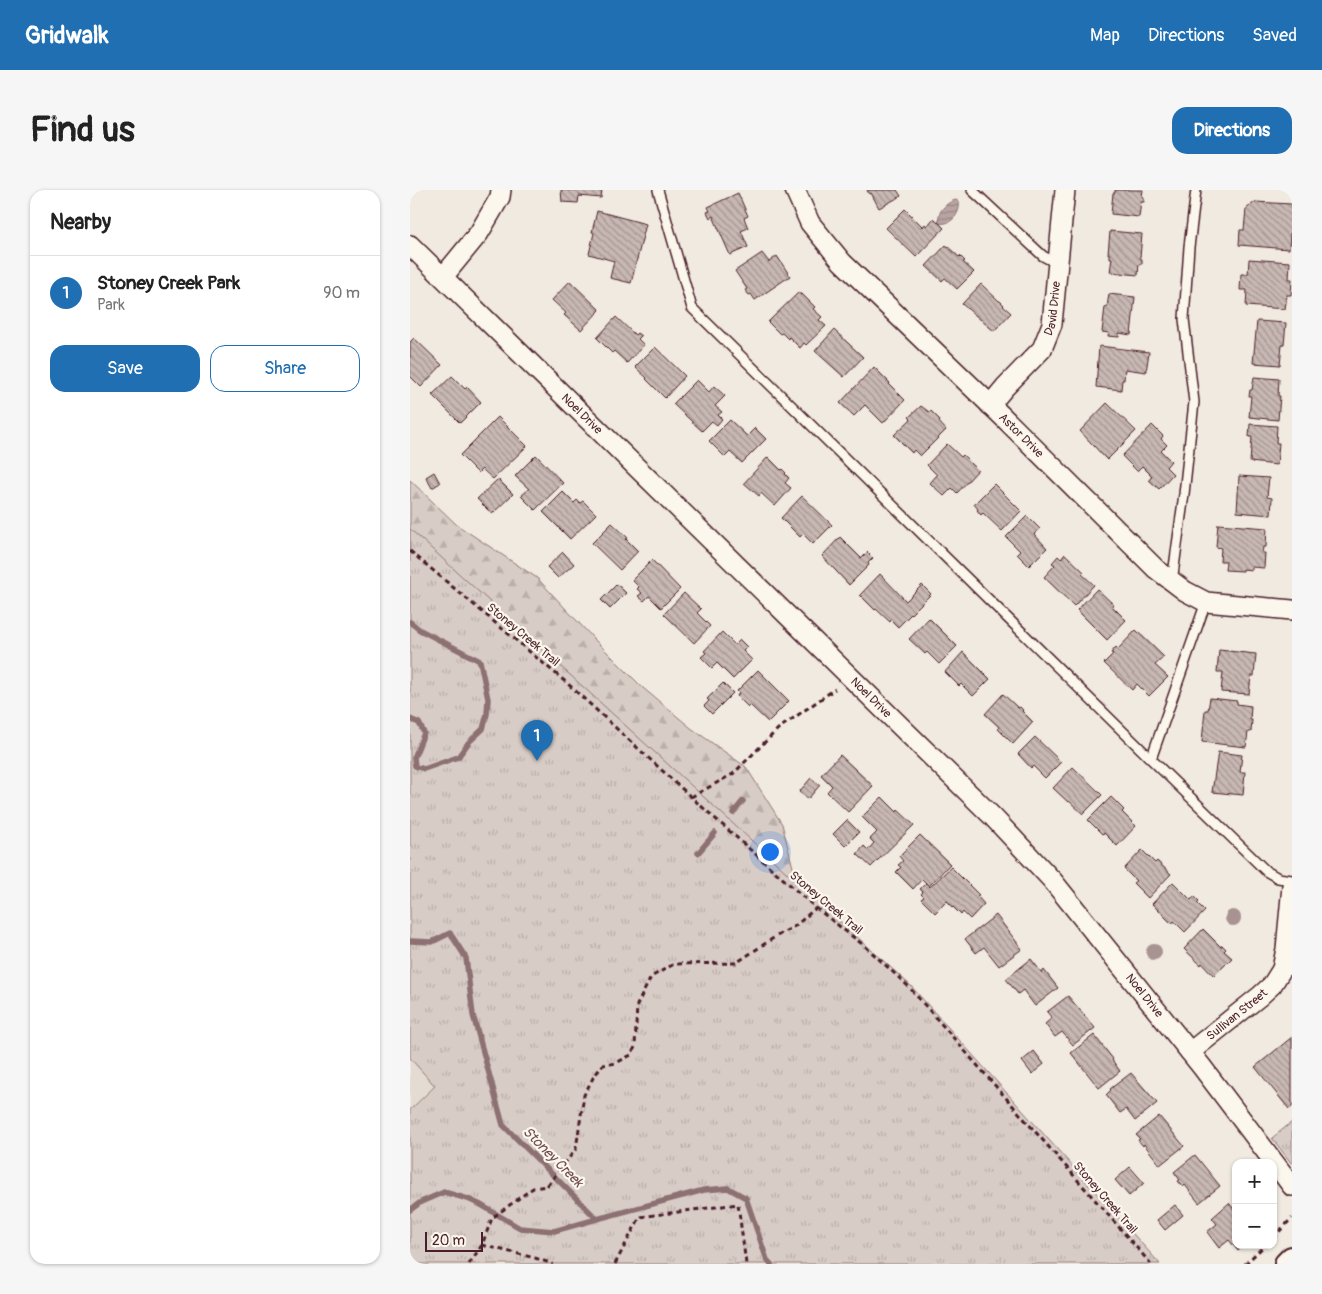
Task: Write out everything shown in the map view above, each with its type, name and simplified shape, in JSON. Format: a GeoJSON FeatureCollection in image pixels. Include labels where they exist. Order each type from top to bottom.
{"type":"FeatureCollection","features":[{"type":"Feature","properties":{"kind":"street"},"geometry":{"type":"LineString","coordinates":[[443,277],[479,232],[500,197],[501,190]]}},
{"type":"Feature","properties":{"kind":"street","name":"Astor Drive"},"geometry":{"type":"LineString","coordinates":[[795,190],[810,224],[842,262],[1156,569],[1185,591],[1206,602],[1292,610]]}},
{"type":"Feature","properties":{"kind":"street","name":"David Drive"},"geometry":{"type":"LineString","coordinates":[[990,405],[1042,349],[1052,324],[1066,190]]}},
{"type":"Feature","properties":{"kind":"street","name":"Noel Drive"},"geometry":{"type":"LineString","coordinates":[[410,245],[1000,824],[1052,880],[1190,1052],[1292,1186]]}},
{"type":"Feature","properties":{"kind":"street","name":"Sullivan Street"},"geometry":{"type":"LineString","coordinates":[[1190,1052],[1260,996],[1272,985],[1282,969],[1285,959],[1292,886]]}},
{"type":"Feature","properties":{"kind":"street"},"geometry":{"type":"LineString","coordinates":[[1286,1264],[1292,1259]]}},
{"type":"Feature","properties":{"kind":"lane"},"geometry":{"type":"LineString","coordinates":[[658,190],[692,308],[1266,872],[1278,878],[1292,880]]}},
{"type":"Feature","properties":{"kind":"lane"},"geometry":{"type":"LineString","coordinates":[[972,190],[1043,256],[1058,264]]}},
{"type":"Feature","properties":{"kind":"lane"},"geometry":{"type":"LineString","coordinates":[[1172,582],[1194,402],[1184,319],[1189,247],[1196,190]]}},
{"type":"Feature","properties":{"kind":"lane"},"geometry":{"type":"LineString","coordinates":[[1151,759],[1206,602]]}},
{"type":"Feature","properties":{"kind":"path","name":"Stoney Creek Trail"},"geometry":{"type":"LineString","coordinates":[[410,551],[568,684],[690,797],[816,908],[866,947],[909,988],[1151,1264]]}},
{"type":"Feature","properties":{"kind":"path"},"geometry":{"type":"LineString","coordinates":[[690,797],[733,774],[778,729],[838,688]]}},
{"type":"Feature","properties":{"kind":"path"},"geometry":{"type":"LineString","coordinates":[[469,1264],[482,1245],[492,1218],[534,1188],[547,1186],[576,1149],[584,1095],[594,1076],[603,1065],[616,1063],[631,1055],[635,1047],[637,1005],[651,976],[674,964],[736,963],[774,937],[795,926],[816,908]]}},
{"type":"Feature","properties":{"kind":"path"},"geometry":{"type":"LineString","coordinates":[[615,1264],[640,1217],[738,1204],[746,1264]]}},
{"type":"Feature","properties":{"kind":"path"},"geometry":{"type":"LineString","coordinates":[[1277,1234],[1292,1218]]}},
{"type":"Feature","properties":{"kind":"path"},"geometry":{"type":"LineString","coordinates":[[482,1245],[553,1264]]}},
{"type":"Feature","properties":{"kind":"path"},"geometry":{"type":"LineString","coordinates":[[1245,1264],[1261,1249]]}},
{"type":"Feature","properties":{"kind":"shaded area"},"geometry":{"type":"Polygon","coordinates":[[[956,200],[959,202],[957,214],[947,223],[939,223],[940,212],[949,203],[956,200]]]}},
{"type":"Feature","properties":{"kind":"shaded area"},"geometry":{"type":"Polygon","coordinates":[[[410,1058],[435,1086],[410,1110],[410,1058]]]}},
{"type":"Feature","properties":{"kind":"green space"},"geometry":{"type":"Polygon","coordinates":[[[410,480],[457,525],[537,578],[643,688],[691,728],[746,767],[782,824],[800,895],[410,608],[410,480]]]}},
{"type":"Feature","properties":{"kind":"green space"},"geometry":{"type":"Polygon","coordinates":[[[410,529],[911,986],[1160,1264],[410,1264],[410,1110],[435,1086],[410,1058],[410,529]]]}},
{"type":"Feature","properties":{"kind":"green space"},"geometry":{"type":"Polygon","coordinates":[[[1292,1122],[1292,1164],[1272,1138],[1292,1122]]]}},
{"type":"Feature","properties":{"kind":"building"},"geometry":{"type":"Polygon","coordinates":[[[561,190],[602,190],[601,198],[579,196],[578,203],[562,202],[561,190]]]}},
{"type":"Feature","properties":{"kind":"building"},"geometry":{"type":"Polygon","coordinates":[[[867,190],[897,190],[901,196],[879,208],[871,193],[869,194],[867,190]]]}},
{"type":"Feature","properties":{"kind":"building"},"geometry":{"type":"Polygon","coordinates":[[[1115,190],[1143,190],[1142,197],[1144,197],[1144,202],[1141,202],[1139,217],[1111,214],[1115,190]]]}},
{"type":"Feature","properties":{"kind":"building"},"geometry":{"type":"Polygon","coordinates":[[[738,193],[748,216],[744,218],[748,228],[741,231],[748,247],[730,255],[713,216],[710,218],[707,212],[710,211],[708,207],[738,193]]]}},
{"type":"Feature","properties":{"kind":"building"},"geometry":{"type":"Polygon","coordinates":[[[1255,202],[1291,204],[1292,234],[1290,233],[1289,249],[1239,245],[1240,230],[1244,230],[1246,209],[1255,202]]]}},
{"type":"Feature","properties":{"kind":"building"},"geometry":{"type":"Polygon","coordinates":[[[905,209],[923,227],[925,224],[927,226],[934,218],[944,228],[916,257],[886,228],[905,209]]]}},
{"type":"Feature","properties":{"kind":"building"},"geometry":{"type":"Polygon","coordinates":[[[597,211],[646,224],[631,283],[610,278],[614,261],[589,254],[597,211]]]}},
{"type":"Feature","properties":{"kind":"building"},"geometry":{"type":"Polygon","coordinates":[[[1110,231],[1142,234],[1140,258],[1142,259],[1142,264],[1139,264],[1138,275],[1110,272],[1112,258],[1108,254],[1110,231]]]}},
{"type":"Feature","properties":{"kind":"building"},"geometry":{"type":"Polygon","coordinates":[[[946,245],[960,256],[965,261],[963,262],[974,272],[957,289],[945,278],[942,281],[926,266],[946,245]]]}},
{"type":"Feature","properties":{"kind":"building"},"geometry":{"type":"Polygon","coordinates":[[[762,253],[769,262],[777,256],[790,276],[755,300],[745,290],[747,289],[735,271],[762,253]]]}},
{"type":"Feature","properties":{"kind":"building"},"geometry":{"type":"Polygon","coordinates":[[[1249,259],[1290,262],[1289,279],[1292,279],[1291,295],[1287,295],[1285,309],[1246,306],[1247,290],[1240,290],[1241,274],[1248,274],[1249,259]]]}},
{"type":"Feature","properties":{"kind":"building"},"geometry":{"type":"Polygon","coordinates":[[[570,281],[600,310],[581,330],[564,315],[566,313],[552,300],[570,281]]]}},
{"type":"Feature","properties":{"kind":"building"},"geometry":{"type":"Polygon","coordinates":[[[981,284],[1011,313],[994,331],[962,304],[981,284]]]}},
{"type":"Feature","properties":{"kind":"building"},"geometry":{"type":"Polygon","coordinates":[[[799,292],[815,307],[813,309],[822,317],[819,320],[826,326],[806,345],[804,343],[800,348],[789,337],[788,339],[782,333],[780,334],[768,322],[799,292]]]}},
{"type":"Feature","properties":{"kind":"building"},"geometry":{"type":"Polygon","coordinates":[[[1109,294],[1135,297],[1131,335],[1119,333],[1119,337],[1108,336],[1109,333],[1102,332],[1105,307],[1107,307],[1109,294]]]}},
{"type":"Feature","properties":{"kind":"building"},"geometry":{"type":"Polygon","coordinates":[[[616,317],[635,335],[637,333],[641,336],[638,339],[644,345],[627,363],[614,351],[612,353],[597,338],[616,317]]]}},
{"type":"Feature","properties":{"kind":"building"},"geometry":{"type":"Polygon","coordinates":[[[1257,321],[1286,323],[1280,365],[1253,363],[1257,321]]]}},
{"type":"Feature","properties":{"kind":"building"},"geometry":{"type":"Polygon","coordinates":[[[834,330],[863,357],[844,377],[815,351],[834,330]]]}},
{"type":"Feature","properties":{"kind":"building"},"geometry":{"type":"Polygon","coordinates":[[[414,338],[442,365],[421,387],[410,376],[410,342],[414,338]]]}},
{"type":"Feature","properties":{"kind":"building"},"geometry":{"type":"Polygon","coordinates":[[[1099,346],[1149,352],[1146,372],[1125,369],[1121,390],[1096,387],[1099,346]]]}},
{"type":"Feature","properties":{"kind":"building"},"geometry":{"type":"Polygon","coordinates":[[[655,347],[685,376],[665,398],[635,367],[655,347]]]}},
{"type":"Feature","properties":{"kind":"building"},"geometry":{"type":"Polygon","coordinates":[[[874,367],[905,400],[883,423],[865,405],[854,416],[840,403],[874,367]]]}},
{"type":"Feature","properties":{"kind":"building"},"geometry":{"type":"Polygon","coordinates":[[[452,376],[465,389],[467,387],[481,402],[460,423],[432,395],[452,376]]]}},
{"type":"Feature","properties":{"kind":"building"},"geometry":{"type":"Polygon","coordinates":[[[1254,377],[1279,379],[1278,420],[1249,417],[1251,396],[1249,396],[1254,377]]]}},
{"type":"Feature","properties":{"kind":"building"},"geometry":{"type":"Polygon","coordinates":[[[697,380],[709,392],[714,386],[725,396],[715,406],[722,412],[718,415],[722,419],[717,425],[712,421],[702,431],[673,404],[697,380]]]}},
{"type":"Feature","properties":{"kind":"building"},"geometry":{"type":"Polygon","coordinates":[[[1107,403],[1136,431],[1107,460],[1080,431],[1107,403]]]}},
{"type":"Feature","properties":{"kind":"building"},"geometry":{"type":"Polygon","coordinates":[[[921,406],[929,412],[931,411],[946,430],[920,456],[914,450],[912,453],[894,435],[911,419],[909,417],[921,406]]]}},
{"type":"Feature","properties":{"kind":"building"},"geometry":{"type":"Polygon","coordinates":[[[498,417],[527,446],[493,479],[482,469],[478,473],[460,455],[498,417]]]}},
{"type":"Feature","properties":{"kind":"building"},"geometry":{"type":"Polygon","coordinates":[[[730,420],[747,436],[755,428],[766,439],[742,463],[730,452],[725,457],[709,441],[730,420]]]}},
{"type":"Feature","properties":{"kind":"building"},"geometry":{"type":"Polygon","coordinates":[[[1250,424],[1277,426],[1276,443],[1279,443],[1277,465],[1250,462],[1252,437],[1249,437],[1250,424]]]}},
{"type":"Feature","properties":{"kind":"building"},"geometry":{"type":"Polygon","coordinates":[[[1152,425],[1163,436],[1161,439],[1167,445],[1161,451],[1171,461],[1166,467],[1173,474],[1159,489],[1149,480],[1152,476],[1142,466],[1137,471],[1122,456],[1152,425]]]}},
{"type":"Feature","properties":{"kind":"building"},"geometry":{"type":"Polygon","coordinates":[[[947,444],[961,457],[963,455],[978,470],[957,493],[952,488],[944,496],[930,483],[937,475],[927,465],[947,444]]]}},
{"type":"Feature","properties":{"kind":"building"},"geometry":{"type":"Polygon","coordinates":[[[536,455],[563,483],[535,510],[521,496],[529,489],[515,476],[536,455]]]}},
{"type":"Feature","properties":{"kind":"building"},"geometry":{"type":"Polygon","coordinates":[[[768,457],[786,473],[789,478],[785,483],[791,488],[775,506],[761,493],[759,496],[744,483],[768,457]]]}},
{"type":"Feature","properties":{"kind":"building"},"geometry":{"type":"Polygon","coordinates":[[[434,472],[440,483],[432,488],[426,477],[434,472]]]}},
{"type":"Feature","properties":{"kind":"building"},"geometry":{"type":"Polygon","coordinates":[[[1239,476],[1269,478],[1267,497],[1272,498],[1271,515],[1237,512],[1239,476]]]}},
{"type":"Feature","properties":{"kind":"building"},"geometry":{"type":"Polygon","coordinates":[[[498,479],[513,494],[492,514],[477,499],[498,479]]]}},
{"type":"Feature","properties":{"kind":"building"},"geometry":{"type":"Polygon","coordinates":[[[994,484],[1021,511],[1002,531],[983,513],[981,515],[974,504],[994,484]]]}},
{"type":"Feature","properties":{"kind":"building"},"geometry":{"type":"Polygon","coordinates":[[[563,492],[574,503],[577,500],[580,503],[583,501],[596,514],[570,539],[543,512],[563,492]]]}},
{"type":"Feature","properties":{"kind":"building"},"geometry":{"type":"Polygon","coordinates":[[[802,496],[832,525],[813,544],[803,534],[800,537],[781,518],[802,496]]]}},
{"type":"Feature","properties":{"kind":"building"},"geometry":{"type":"Polygon","coordinates":[[[1027,516],[1040,529],[1034,534],[1047,548],[1029,566],[1017,554],[1020,551],[1006,537],[1027,516]]]}},
{"type":"Feature","properties":{"kind":"building"},"geometry":{"type":"Polygon","coordinates":[[[612,523],[628,538],[626,539],[638,551],[620,570],[592,543],[612,523]]]}},
{"type":"Feature","properties":{"kind":"building"},"geometry":{"type":"Polygon","coordinates":[[[1218,524],[1267,528],[1266,547],[1263,547],[1262,553],[1265,553],[1264,568],[1252,567],[1252,570],[1243,569],[1243,571],[1225,570],[1226,561],[1220,561],[1221,548],[1216,547],[1218,524]]]}},
{"type":"Feature","properties":{"kind":"building"},"geometry":{"type":"Polygon","coordinates":[[[840,537],[861,558],[867,552],[873,558],[868,563],[869,565],[849,585],[822,556],[840,537]]]}},
{"type":"Feature","properties":{"kind":"building"},"geometry":{"type":"Polygon","coordinates":[[[563,552],[574,564],[558,578],[547,567],[563,552]]]}},
{"type":"Feature","properties":{"kind":"building"},"geometry":{"type":"Polygon","coordinates":[[[1065,554],[1084,572],[1082,574],[1094,585],[1074,606],[1044,577],[1055,565],[1052,563],[1058,556],[1061,559],[1065,554]]]}},
{"type":"Feature","properties":{"kind":"building"},"geometry":{"type":"Polygon","coordinates":[[[652,560],[680,589],[661,608],[649,596],[644,601],[638,596],[642,593],[637,589],[639,587],[632,580],[652,560]]]}},
{"type":"Feature","properties":{"kind":"building"},"geometry":{"type":"Polygon","coordinates":[[[880,574],[906,601],[922,585],[931,594],[898,627],[875,610],[860,595],[880,574]]]}},
{"type":"Feature","properties":{"kind":"building"},"geometry":{"type":"Polygon","coordinates":[[[617,584],[626,593],[610,609],[601,600],[617,584]]]}},
{"type":"Feature","properties":{"kind":"building"},"geometry":{"type":"Polygon","coordinates":[[[1097,589],[1126,620],[1107,640],[1077,610],[1097,589]]]}},
{"type":"Feature","properties":{"kind":"building"},"geometry":{"type":"Polygon","coordinates":[[[684,593],[701,609],[697,613],[710,626],[694,643],[664,614],[684,593]]]}},
{"type":"Feature","properties":{"kind":"building"},"geometry":{"type":"Polygon","coordinates":[[[929,618],[957,646],[939,664],[927,652],[925,654],[909,639],[929,618]]]}},
{"type":"Feature","properties":{"kind":"building"},"geometry":{"type":"Polygon","coordinates":[[[1136,630],[1164,657],[1155,665],[1168,677],[1149,696],[1137,684],[1132,690],[1104,663],[1113,654],[1111,653],[1116,647],[1118,649],[1136,630]]]}},
{"type":"Feature","properties":{"kind":"building"},"geometry":{"type":"Polygon","coordinates":[[[722,632],[735,645],[740,640],[747,647],[743,651],[752,660],[733,679],[717,663],[712,668],[701,657],[706,653],[704,651],[722,632]]]}},
{"type":"Feature","properties":{"kind":"building"},"geometry":{"type":"Polygon","coordinates":[[[1219,650],[1256,654],[1254,676],[1251,676],[1249,694],[1221,692],[1223,672],[1217,672],[1219,650]]]}},
{"type":"Feature","properties":{"kind":"building"},"geometry":{"type":"Polygon","coordinates":[[[963,652],[990,679],[973,696],[961,684],[959,686],[945,672],[963,652]]]}},
{"type":"Feature","properties":{"kind":"building"},"geometry":{"type":"Polygon","coordinates":[[[758,670],[789,701],[768,722],[737,696],[739,693],[737,691],[758,670]]]}},
{"type":"Feature","properties":{"kind":"building"},"geometry":{"type":"Polygon","coordinates":[[[723,683],[733,693],[712,714],[704,706],[709,701],[707,699],[723,683]]]}},
{"type":"Feature","properties":{"kind":"building"},"geometry":{"type":"Polygon","coordinates":[[[1003,694],[1018,708],[1020,707],[1033,722],[1013,744],[985,714],[1003,694]]]}},
{"type":"Feature","properties":{"kind":"building"},"geometry":{"type":"Polygon","coordinates":[[[1210,698],[1237,701],[1237,704],[1251,706],[1251,732],[1248,732],[1246,747],[1202,742],[1205,710],[1208,710],[1210,698]]]}},
{"type":"Feature","properties":{"kind":"building"},"geometry":{"type":"Polygon","coordinates":[[[1035,737],[1061,762],[1045,778],[1033,766],[1031,768],[1018,754],[1035,737]]]}},
{"type":"Feature","properties":{"kind":"building"},"geometry":{"type":"Polygon","coordinates":[[[1218,752],[1242,755],[1240,772],[1245,772],[1243,795],[1212,792],[1218,752]]]}},
{"type":"Feature","properties":{"kind":"building"},"geometry":{"type":"Polygon","coordinates":[[[840,755],[873,786],[848,812],[827,792],[832,786],[821,775],[840,755]]]}},
{"type":"Feature","properties":{"kind":"building"},"geometry":{"type":"Polygon","coordinates":[[[1073,767],[1102,795],[1083,814],[1053,788],[1073,767]]]}},
{"type":"Feature","properties":{"kind":"building"},"geometry":{"type":"Polygon","coordinates":[[[811,778],[820,785],[808,799],[799,792],[811,778]]]}},
{"type":"Feature","properties":{"kind":"building"},"geometry":{"type":"Polygon","coordinates":[[[882,797],[914,825],[871,867],[857,854],[864,846],[868,850],[874,843],[870,839],[877,832],[862,817],[882,797]]]}},
{"type":"Feature","properties":{"kind":"building"},"geometry":{"type":"Polygon","coordinates":[[[1111,797],[1136,826],[1117,846],[1088,820],[1111,797]]]}},
{"type":"Feature","properties":{"kind":"building"},"geometry":{"type":"Polygon","coordinates":[[[847,820],[859,832],[845,846],[833,834],[847,820]]]}},
{"type":"Feature","properties":{"kind":"building"},"geometry":{"type":"Polygon","coordinates":[[[920,835],[950,864],[929,886],[922,879],[913,889],[896,872],[901,867],[898,865],[903,861],[899,856],[920,835]]]}},
{"type":"Feature","properties":{"kind":"building"},"geometry":{"type":"Polygon","coordinates":[[[1142,850],[1155,863],[1157,861],[1171,874],[1148,898],[1133,883],[1136,881],[1124,869],[1142,850]]]}},
{"type":"Feature","properties":{"kind":"building"},"geometry":{"type":"Polygon","coordinates":[[[951,867],[979,895],[977,896],[984,904],[970,919],[963,912],[961,915],[947,901],[935,913],[921,899],[924,897],[920,889],[926,883],[930,887],[951,867]]]}},
{"type":"Feature","properties":{"kind":"building"},"geometry":{"type":"Polygon","coordinates":[[[1173,882],[1191,900],[1194,896],[1199,901],[1197,903],[1205,911],[1185,932],[1174,921],[1172,924],[1152,904],[1173,882]]]}},
{"type":"Feature","properties":{"kind":"building"},"geometry":{"type":"Polygon","coordinates":[[[996,915],[1022,949],[999,966],[984,947],[976,953],[965,939],[996,915]]]}},
{"type":"Feature","properties":{"kind":"building"},"geometry":{"type":"Polygon","coordinates":[[[1203,929],[1221,947],[1222,945],[1226,949],[1224,951],[1232,958],[1214,976],[1202,963],[1201,965],[1184,949],[1203,929]]]}},
{"type":"Feature","properties":{"kind":"building"},"geometry":{"type":"Polygon","coordinates":[[[1031,959],[1042,973],[1044,970],[1058,988],[1035,1006],[1023,990],[1018,994],[1006,979],[1031,959]]]}},
{"type":"Feature","properties":{"kind":"building"},"geometry":{"type":"Polygon","coordinates":[[[1068,996],[1095,1028],[1073,1045],[1062,1032],[1055,1037],[1045,1024],[1052,1018],[1047,1012],[1068,996]]]}},
{"type":"Feature","properties":{"kind":"building"},"geometry":{"type":"Polygon","coordinates":[[[1094,1035],[1120,1071],[1099,1088],[1071,1053],[1094,1035]]]}},
{"type":"Feature","properties":{"kind":"building"},"geometry":{"type":"Polygon","coordinates":[[[1292,1037],[1292,1107],[1289,1109],[1255,1067],[1292,1037]]]}},
{"type":"Feature","properties":{"kind":"building"},"geometry":{"type":"Polygon","coordinates":[[[1034,1051],[1044,1064],[1032,1074],[1022,1061],[1034,1051]]]}},
{"type":"Feature","properties":{"kind":"building"},"geometry":{"type":"Polygon","coordinates":[[[1131,1073],[1157,1103],[1135,1121],[1126,1109],[1120,1113],[1106,1095],[1110,1089],[1131,1073]]]}},
{"type":"Feature","properties":{"kind":"building"},"geometry":{"type":"Polygon","coordinates":[[[1159,1116],[1184,1146],[1160,1165],[1144,1144],[1143,1146],[1138,1140],[1140,1139],[1136,1135],[1159,1116]]]}},
{"type":"Feature","properties":{"kind":"building"},"geometry":{"type":"Polygon","coordinates":[[[1195,1155],[1220,1186],[1199,1203],[1185,1185],[1183,1187],[1178,1181],[1180,1180],[1174,1172],[1195,1155]]]}},
{"type":"Feature","properties":{"kind":"building"},"geometry":{"type":"Polygon","coordinates":[[[1130,1167],[1144,1183],[1129,1196],[1115,1180],[1130,1167]]]}},
{"type":"Feature","properties":{"kind":"building"},"geometry":{"type":"Polygon","coordinates":[[[1229,1203],[1232,1207],[1232,1244],[1229,1240],[1219,1248],[1207,1232],[1217,1224],[1212,1218],[1229,1203]]]}},
{"type":"Feature","properties":{"kind":"building"},"geometry":{"type":"Polygon","coordinates":[[[1175,1205],[1183,1215],[1165,1230],[1157,1220],[1175,1205]]]}},
{"type":"Feature","properties":{"kind":"waterway","name":"Stoney Creek"},"geometry":{"type":"LineString","coordinates":[[410,622],[420,630],[480,661],[488,699],[483,729],[469,742],[458,757],[424,769],[415,766],[414,758],[424,733],[419,723],[410,719]]}},
{"type":"Feature","properties":{"kind":"waterway"},"geometry":{"type":"LineString","coordinates":[[733,813],[743,801]]}},
{"type":"Feature","properties":{"kind":"waterway"},"geometry":{"type":"LineString","coordinates":[[698,853],[715,833]]}},
{"type":"Feature","properties":{"kind":"waterway","name":"Stoney Creek"},"geometry":{"type":"LineString","coordinates":[[410,941],[432,942],[450,933],[466,958],[473,1015],[503,1125],[597,1219],[704,1190],[728,1188],[746,1198],[767,1260],[771,1264]]}},
{"type":"Feature","properties":{"kind":"waterway"},"geometry":{"type":"LineString","coordinates":[[410,1210],[421,1202],[444,1192],[481,1205],[520,1228],[554,1231],[597,1219]]}},
{"type":"Feature","properties":{"kind":"place","name":"Stoney Creek Park"},"geometry":{"type":"Point","coordinates":[537,761]}}]}
